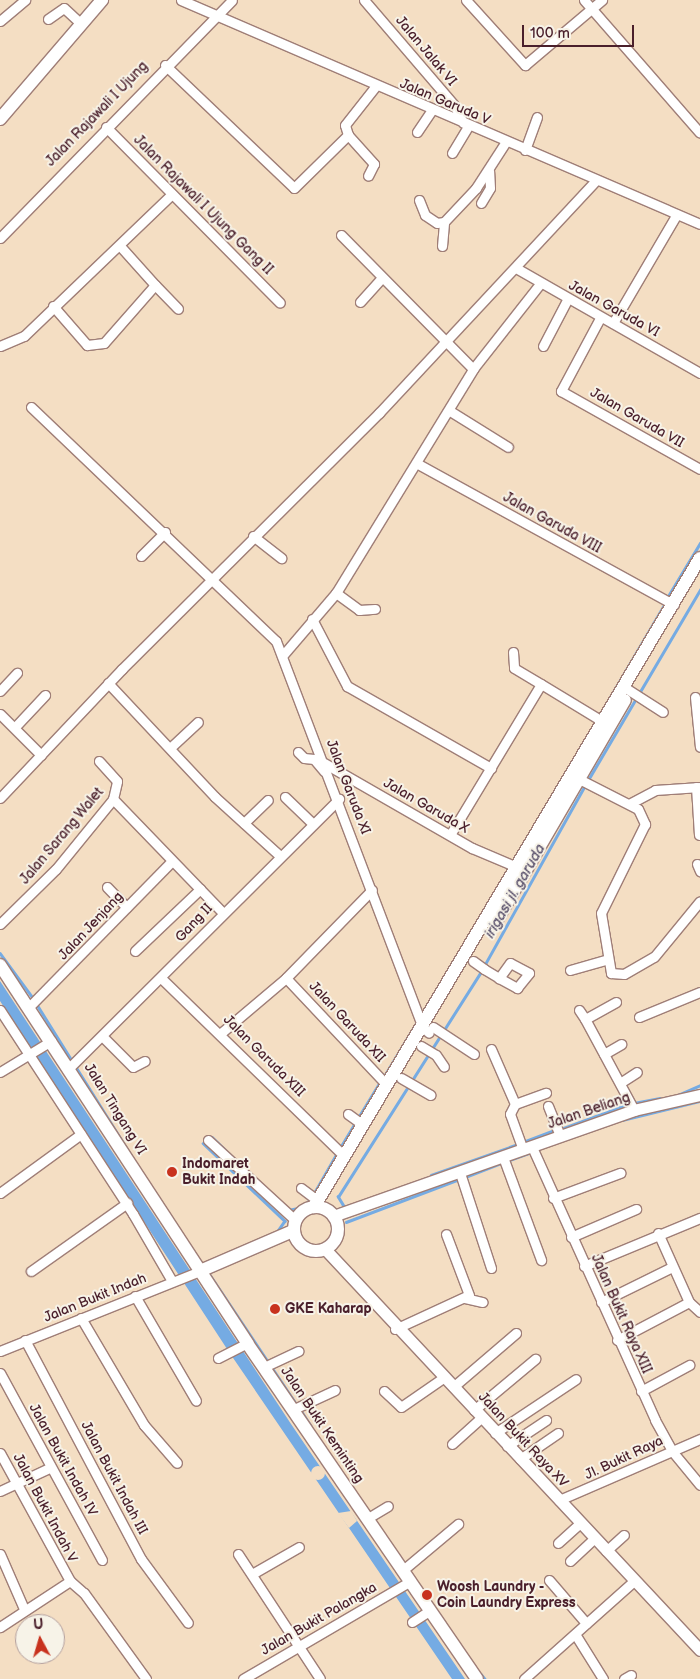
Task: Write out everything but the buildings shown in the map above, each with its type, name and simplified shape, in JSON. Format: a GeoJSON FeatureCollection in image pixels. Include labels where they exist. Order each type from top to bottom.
{"type":"FeatureCollection","features":[{"type":"Feature","properties":{"kind":"main road"},"geometry":{"type":"LineString","coordinates":[[0,118],[80,22],[102,0]]}},
{"type":"Feature","properties":{"kind":"main road"},"geometry":{"type":"LineString","coordinates":[[459,976],[479,965],[586,782],[632,693],[674,605],[700,558]]}},
{"type":"Feature","properties":{"kind":"main road"},"geometry":{"type":"LineString","coordinates":[[196,1272],[294,1226],[322,1208],[409,1082],[428,1050],[434,1031],[459,976],[517,867],[602,721],[632,693],[700,573]]}},
{"type":"Feature","properties":{"kind":"main road","name":"Jalan Tingang VI"},"geometry":{"type":"LineString","coordinates":[[0,965],[28,1007],[47,1044],[70,1067],[196,1272]]}},
{"type":"Feature","properties":{"kind":"main road"},"geometry":{"type":"LineString","coordinates":[[322,1208],[344,1156],[388,1085],[434,1031]]}},
{"type":"Feature","properties":{"kind":"main road"},"geometry":{"type":"LineString","coordinates":[[294,1226],[307,1250],[325,1249],[337,1234],[322,1208]]}},
{"type":"Feature","properties":{"kind":"main road","name":"Jalan Bukit Keminting"},"geometry":{"type":"LineString","coordinates":[[196,1272],[243,1344],[264,1367],[368,1518],[425,1614],[477,1679]]}},
{"type":"Feature","properties":{"kind":"street"},"geometry":{"type":"LineString","coordinates":[[0,21],[25,0]]}},
{"type":"Feature","properties":{"kind":"street","name":"Jalan Garuda V"},"geometry":{"type":"LineString","coordinates":[[183,0],[218,13],[375,87],[700,224]]}},
{"type":"Feature","properties":{"kind":"street","name":"Jalan Rajawali I Ujung"},"geometry":{"type":"LineString","coordinates":[[0,238],[165,65],[232,0]]}},
{"type":"Feature","properties":{"kind":"street","name":"Jalan Jalak VI"},"geometry":{"type":"LineString","coordinates":[[364,0],[454,104],[466,124]]}},
{"type":"Feature","properties":{"kind":"street"},"geometry":{"type":"LineString","coordinates":[[466,0],[520,62],[535,61],[602,0]]}},
{"type":"Feature","properties":{"kind":"street"},"geometry":{"type":"LineString","coordinates":[[584,0],[700,133]]}},
{"type":"Feature","properties":{"kind":"street"},"geometry":{"type":"LineString","coordinates":[[48,19],[64,8],[80,22]]}},
{"type":"Feature","properties":{"kind":"street"},"geometry":{"type":"LineString","coordinates":[[165,65],[294,188],[348,135]]}},
{"type":"Feature","properties":{"kind":"street"},"geometry":{"type":"LineString","coordinates":[[368,176],[374,164],[348,135],[345,125],[375,87]]}},
{"type":"Feature","properties":{"kind":"street"},"geometry":{"type":"LineString","coordinates":[[417,132],[431,111]]}},
{"type":"Feature","properties":{"kind":"street"},"geometry":{"type":"LineString","coordinates":[[525,150],[537,117]]}},
{"type":"Feature","properties":{"kind":"street"},"geometry":{"type":"LineString","coordinates":[[452,153],[466,124]]}},
{"type":"Feature","properties":{"kind":"street","name":"Jalan Rajawali I Ujung Gang II"},"geometry":{"type":"LineString","coordinates":[[106,127],[280,303]]}},
{"type":"Feature","properties":{"kind":"street"},"geometry":{"type":"LineString","coordinates":[[442,246],[444,222],[489,171],[505,143]]}},
{"type":"Feature","properties":{"kind":"street"},"geometry":{"type":"LineString","coordinates":[[481,203],[490,188],[489,171]]}},
{"type":"Feature","properties":{"kind":"street"},"geometry":{"type":"LineString","coordinates":[[0,798],[108,683],[253,536],[379,413],[443,342],[516,268],[596,180]]}},
{"type":"Feature","properties":{"kind":"street"},"geometry":{"type":"LineString","coordinates":[[0,346],[24,336],[53,306],[120,246],[172,194]]}},
{"type":"Feature","properties":{"kind":"street"},"geometry":{"type":"LineString","coordinates":[[419,200],[425,215],[437,223],[444,222]]}},
{"type":"Feature","properties":{"kind":"street"},"geometry":{"type":"LineString","coordinates":[[613,323],[677,214]]}},
{"type":"Feature","properties":{"kind":"street"},"geometry":{"type":"LineString","coordinates":[[341,235],[381,280],[473,369]]}},
{"type":"Feature","properties":{"kind":"street"},"geometry":{"type":"LineString","coordinates":[[120,246],[178,309]]}},
{"type":"Feature","properties":{"kind":"street","name":"Jalan Garuda VI"},"geometry":{"type":"LineString","coordinates":[[516,268],[567,300],[698,368]]}},
{"type":"Feature","properties":{"kind":"street"},"geometry":{"type":"LineString","coordinates":[[360,302],[381,280]]}},
{"type":"Feature","properties":{"kind":"street"},"geometry":{"type":"LineString","coordinates":[[284,655],[312,619],[336,593],[450,412],[473,369],[540,284]]}},
{"type":"Feature","properties":{"kind":"street"},"geometry":{"type":"LineString","coordinates":[[53,306],[93,347],[104,342],[155,286]]}},
{"type":"Feature","properties":{"kind":"street"},"geometry":{"type":"LineString","coordinates":[[542,346],[567,300]]}},
{"type":"Feature","properties":{"kind":"street","name":"Jalan Garuda VII"},"geometry":{"type":"LineString","coordinates":[[600,318],[561,391],[700,470]]}},
{"type":"Feature","properties":{"kind":"street","name":"Jalan Garuda XI"},"geometry":{"type":"LineString","coordinates":[[31,406],[269,633],[284,655],[372,890],[434,1031]]}},
{"type":"Feature","properties":{"kind":"street"},"geometry":{"type":"LineString","coordinates":[[450,412],[508,447]]}},
{"type":"Feature","properties":{"kind":"street","name":"Jalan Garuda VIII"},"geometry":{"type":"LineString","coordinates":[[418,464],[674,605]]}},
{"type":"Feature","properties":{"kind":"street"},"geometry":{"type":"LineString","coordinates":[[141,556],[165,532]]}},
{"type":"Feature","properties":{"kind":"street"},"geometry":{"type":"LineString","coordinates":[[253,536],[281,558]]}},
{"type":"Feature","properties":{"kind":"street"},"geometry":{"type":"LineString","coordinates":[[336,593],[359,610],[374,608]]}},
{"type":"Feature","properties":{"kind":"street"},"geometry":{"type":"LineString","coordinates":[[312,619],[347,686],[491,768]]}},
{"type":"Feature","properties":{"kind":"street"},"geometry":{"type":"LineString","coordinates":[[513,652],[514,668],[602,721]]}},
{"type":"Feature","properties":{"kind":"street"},"geometry":{"type":"LineString","coordinates":[[0,691],[17,673]]}},
{"type":"Feature","properties":{"kind":"street"},"geometry":{"type":"LineString","coordinates":[[108,683],[244,824],[280,856]]}},
{"type":"Feature","properties":{"kind":"street"},"geometry":{"type":"LineString","coordinates":[[450,835],[540,684]]}},
{"type":"Feature","properties":{"kind":"street"},"geometry":{"type":"LineString","coordinates":[[632,693],[663,712]]}},
{"type":"Feature","properties":{"kind":"street"},"geometry":{"type":"LineString","coordinates":[[15,727],[45,695]]}},
{"type":"Feature","properties":{"kind":"street"},"geometry":{"type":"LineString","coordinates":[[695,696],[700,747]]}},
{"type":"Feature","properties":{"kind":"street"},"geometry":{"type":"LineString","coordinates":[[0,714],[41,755]]}},
{"type":"Feature","properties":{"kind":"street"},"geometry":{"type":"LineString","coordinates":[[170,748],[198,722]]}},
{"type":"Feature","properties":{"kind":"street"},"geometry":{"type":"LineString","coordinates":[[298,752],[314,759],[331,779]]}},
{"type":"Feature","properties":{"kind":"street","name":"Jalan Sarang Walet"},"geometry":{"type":"LineString","coordinates":[[0,924],[56,869],[113,799],[117,781],[99,761]]}},
{"type":"Feature","properties":{"kind":"street","name":"Jalan Garuda X"},"geometry":{"type":"LineString","coordinates":[[324,763],[450,835],[517,867]]}},
{"type":"Feature","properties":{"kind":"street"},"geometry":{"type":"LineString","coordinates":[[586,782],[641,811],[645,828],[601,910],[606,960],[615,975],[647,962],[662,951],[700,901]]}},
{"type":"Feature","properties":{"kind":"street"},"geometry":{"type":"LineString","coordinates":[[629,804],[654,790],[698,787],[699,835]]}},
{"type":"Feature","properties":{"kind":"street"},"geometry":{"type":"LineString","coordinates":[[285,797],[313,824]]}},
{"type":"Feature","properties":{"kind":"street"},"geometry":{"type":"LineString","coordinates":[[113,799],[223,913]]}},
{"type":"Feature","properties":{"kind":"street","name":"Gang II"},"geometry":{"type":"LineString","coordinates":[[70,1067],[103,1037],[223,913],[339,799]]}},
{"type":"Feature","properties":{"kind":"street"},"geometry":{"type":"LineString","coordinates":[[244,824],[268,800]]}},
{"type":"Feature","properties":{"kind":"street","name":"Jalan Jenjang"},"geometry":{"type":"LineString","coordinates":[[28,1007],[172,862]]}},
{"type":"Feature","properties":{"kind":"street"},"geometry":{"type":"LineString","coordinates":[[107,887],[126,907]]}},
{"type":"Feature","properties":{"kind":"street"},"geometry":{"type":"LineString","coordinates":[[135,951],[200,889]]}},
{"type":"Feature","properties":{"kind":"street"},"geometry":{"type":"LineString","coordinates":[[221,1033],[286,978],[372,890]]}},
{"type":"Feature","properties":{"kind":"street"},"geometry":{"type":"LineString","coordinates":[[570,970],[606,960]]}},
{"type":"Feature","properties":{"kind":"street"},"geometry":{"type":"LineString","coordinates":[[479,965],[499,978]]}},
{"type":"Feature","properties":{"kind":"street","name":"Jalan Garuda XIII"},"geometry":{"type":"LineString","coordinates":[[162,978],[221,1033],[344,1156]]}},
{"type":"Feature","properties":{"kind":"street","name":"Jalan Garuda XII"},"geometry":{"type":"LineString","coordinates":[[286,978],[388,1085]]}},
{"type":"Feature","properties":{"kind":"street"},"geometry":{"type":"LineString","coordinates":[[639,1017],[700,992]]}},
{"type":"Feature","properties":{"kind":"street"},"geometry":{"type":"LineString","coordinates":[[585,1019],[616,1002]]}},
{"type":"Feature","properties":{"kind":"street"},"geometry":{"type":"LineString","coordinates":[[0,1010],[31,1054],[127,1203],[172,1281]]}},
{"type":"Feature","properties":{"kind":"street"},"geometry":{"type":"LineString","coordinates":[[579,1010],[634,1110]]}},
{"type":"Feature","properties":{"kind":"street"},"geometry":{"type":"LineString","coordinates":[[434,1031],[474,1054]]}},
{"type":"Feature","properties":{"kind":"street"},"geometry":{"type":"LineString","coordinates":[[103,1037],[133,1067],[145,1061]]}},
{"type":"Feature","properties":{"kind":"street"},"geometry":{"type":"LineString","coordinates":[[0,1072],[47,1044]]}},
{"type":"Feature","properties":{"kind":"street"},"geometry":{"type":"LineString","coordinates":[[604,1054],[621,1044]]}},
{"type":"Feature","properties":{"kind":"street"},"geometry":{"type":"LineString","coordinates":[[491,1049],[515,1104],[546,1093]]}},
{"type":"Feature","properties":{"kind":"street"},"geometry":{"type":"LineString","coordinates":[[428,1050],[444,1068]]}},
{"type":"Feature","properties":{"kind":"street"},"geometry":{"type":"LineString","coordinates":[[620,1083],[637,1072]]}},
{"type":"Feature","properties":{"kind":"street"},"geometry":{"type":"LineString","coordinates":[[409,1082],[430,1095]]}},
{"type":"Feature","properties":{"kind":"street","name":"Jalan Beliang"},"geometry":{"type":"LineString","coordinates":[[322,1208],[460,1173],[560,1135],[634,1110],[700,1095]]}},
{"type":"Feature","properties":{"kind":"street","name":"Jalan Bukit Raya XIII"},"geometry":{"type":"LineString","coordinates":[[515,1104],[510,1114],[553,1198],[641,1391],[672,1451],[700,1485]]}},
{"type":"Feature","properties":{"kind":"street"},"geometry":{"type":"LineString","coordinates":[[548,1106],[560,1135]]}},
{"type":"Feature","properties":{"kind":"street"},"geometry":{"type":"LineString","coordinates":[[348,1114],[364,1125]]}},
{"type":"Feature","properties":{"kind":"street"},"geometry":{"type":"LineString","coordinates":[[0,1192],[81,1134]]}},
{"type":"Feature","properties":{"kind":"street"},"geometry":{"type":"LineString","coordinates":[[208,1140],[294,1226]]}},
{"type":"Feature","properties":{"kind":"street"},"geometry":{"type":"LineString","coordinates":[[503,1157],[541,1260]]}},
{"type":"Feature","properties":{"kind":"street"},"geometry":{"type":"LineString","coordinates":[[460,1173],[491,1268]]}},
{"type":"Feature","properties":{"kind":"street"},"geometry":{"type":"LineString","coordinates":[[553,1198],[620,1173]]}},
{"type":"Feature","properties":{"kind":"street"},"geometry":{"type":"LineString","coordinates":[[301,1188],[322,1208]]}},
{"type":"Feature","properties":{"kind":"street"},"geometry":{"type":"LineString","coordinates":[[31,1271],[127,1203]]}},
{"type":"Feature","properties":{"kind":"street"},"geometry":{"type":"LineString","coordinates":[[571,1237],[636,1209]]}},
{"type":"Feature","properties":{"kind":"street"},"geometry":{"type":"LineString","coordinates":[[584,1266],[658,1233],[700,1218]]}},
{"type":"Feature","properties":{"kind":"street"},"geometry":{"type":"LineString","coordinates":[[658,1233],[689,1302],[700,1312]]}},
{"type":"Feature","properties":{"kind":"street"},"geometry":{"type":"LineString","coordinates":[[396,1329],[465,1298],[470,1291],[446,1234]]}},
{"type":"Feature","properties":{"kind":"street","name":"Jalan Bukit Raya XV"},"geometry":{"type":"LineString","coordinates":[[325,1249],[396,1329],[700,1650]]}},
{"type":"Feature","properties":{"kind":"street"},"geometry":{"type":"LineString","coordinates":[[601,1302],[672,1267]]}},
{"type":"Feature","properties":{"kind":"street","name":"Jalan Bukit Indah"},"geometry":{"type":"LineString","coordinates":[[0,1351],[196,1272]]}},
{"type":"Feature","properties":{"kind":"street"},"geometry":{"type":"LineString","coordinates":[[135,1296],[196,1402]]}},
{"type":"Feature","properties":{"kind":"street"},"geometry":{"type":"LineString","coordinates":[[465,1298],[483,1302]]}},
{"type":"Feature","properties":{"kind":"street"},"geometry":{"type":"LineString","coordinates":[[617,1340],[689,1302]]}},
{"type":"Feature","properties":{"kind":"street"},"geometry":{"type":"LineString","coordinates":[[81,1318],[144,1426],[177,1463]]}},
{"type":"Feature","properties":{"kind":"street"},"geometry":{"type":"LineString","coordinates":[[453,1388],[516,1333]]}},
{"type":"Feature","properties":{"kind":"street","name":"Jalan Bukit Indah III"},"geometry":{"type":"LineString","coordinates":[[25,1340],[141,1560],[188,1623]]}},
{"type":"Feature","properties":{"kind":"street"},"geometry":{"type":"LineString","coordinates":[[218,1358],[243,1344]]}},
{"type":"Feature","properties":{"kind":"street"},"geometry":{"type":"LineString","coordinates":[[264,1367],[299,1351]]}},
{"type":"Feature","properties":{"kind":"street"},"geometry":{"type":"LineString","coordinates":[[452,1444],[477,1414],[535,1359]]}},
{"type":"Feature","properties":{"kind":"street"},"geometry":{"type":"LineString","coordinates":[[641,1391],[689,1365]]}},
{"type":"Feature","properties":{"kind":"street","name":"Jalan Bukit Indah IV"},"geometry":{"type":"LineString","coordinates":[[0,1372],[49,1468],[102,1560]]}},
{"type":"Feature","properties":{"kind":"street"},"geometry":{"type":"LineString","coordinates":[[384,1391],[400,1407],[443,1378]]}},
{"type":"Feature","properties":{"kind":"street"},"geometry":{"type":"LineString","coordinates":[[495,1433],[576,1380]]}},
{"type":"Feature","properties":{"kind":"street"},"geometry":{"type":"LineString","coordinates":[[294,1409],[335,1390]]}},
{"type":"Feature","properties":{"kind":"street"},"geometry":{"type":"LineString","coordinates":[[507,1446],[546,1420]]}},
{"type":"Feature","properties":{"kind":"street"},"geometry":{"type":"LineString","coordinates":[[520,1459],[558,1433]]}},
{"type":"Feature","properties":{"kind":"street","name":"Jl. Bukit Raya"},"geometry":{"type":"LineString","coordinates":[[559,1500],[700,1439]]}},
{"type":"Feature","properties":{"kind":"street","name":"Jalan Bukit Indah V"},"geometry":{"type":"LineString","coordinates":[[0,1453],[70,1581],[24,1609],[0,1627]]}},
{"type":"Feature","properties":{"kind":"street"},"geometry":{"type":"LineString","coordinates":[[0,1491],[49,1468]]}},
{"type":"Feature","properties":{"kind":"street"},"geometry":{"type":"LineString","coordinates":[[368,1518],[388,1506]]}},
{"type":"Feature","properties":{"kind":"street"},"geometry":{"type":"LineString","coordinates":[[558,1543],[580,1523]]}},
{"type":"Feature","properties":{"kind":"street","name":"Jalan Bukit Palangka"},"geometry":{"type":"LineString","coordinates":[[243,1679],[392,1592],[458,1524]]}},
{"type":"Feature","properties":{"kind":"street"},"geometry":{"type":"LineString","coordinates":[[606,1551],[624,1535]]}},
{"type":"Feature","properties":{"kind":"street"},"geometry":{"type":"LineString","coordinates":[[570,1561],[594,1539]]}},
{"type":"Feature","properties":{"kind":"street"},"geometry":{"type":"LineString","coordinates":[[252,1574],[299,1547]]}},
{"type":"Feature","properties":{"kind":"street"},"geometry":{"type":"LineString","coordinates":[[0,1554],[24,1609]]}},
{"type":"Feature","properties":{"kind":"street"},"geometry":{"type":"LineString","coordinates":[[238,1554],[320,1679]]}},
{"type":"Feature","properties":{"kind":"street"},"geometry":{"type":"LineString","coordinates":[[549,1580],[586,1623]]}},
{"type":"Feature","properties":{"kind":"street"},"geometry":{"type":"LineString","coordinates":[[70,1581],[84,1592],[146,1679]]}},
{"type":"Feature","properties":{"kind":"street"},"geometry":{"type":"LineString","coordinates":[[524,1679],[634,1581]]}},
{"type":"Feature","properties":{"kind":"street"},"geometry":{"type":"LineString","coordinates":[[412,1622],[425,1614]]}},
{"type":"Feature","properties":{"kind":"street"},"geometry":{"type":"LineString","coordinates":[[575,1634],[603,1679]]}},
{"type":"Feature","properties":{"kind":"water"},"geometry":{"type":"Polygon","coordinates":[[[0,981],[291,1424],[465,1679],[452,1679],[229,1352],[0,1001],[0,981]]]}},
{"type":"Feature","properties":{"kind":"pier"},"geometry":{"type":"Polygon","coordinates":[[[315,1466],[321,1466],[325,1473],[321,1480],[315,1480],[311,1476],[311,1470],[315,1466]]]}},
{"type":"Feature","properties":{"kind":"pier"},"geometry":{"type":"Polygon","coordinates":[[[351,1511],[357,1521],[349,1528],[338,1513],[351,1511]]]}},
{"type":"Feature","properties":{"kind":"waterway"},"geometry":{"type":"LineString","coordinates":[[667,598],[700,543]]}},
{"type":"Feature","properties":{"kind":"waterway","name":"irigasi jl. garuda"},"geometry":{"type":"LineString","coordinates":[[588,780],[700,590]]}},
{"type":"Feature","properties":{"kind":"waterway"},"geometry":{"type":"LineString","coordinates":[[559,784],[665,603]]}},
{"type":"Feature","properties":{"kind":"waterway","name":"irigasi jl. garuda"},"geometry":{"type":"LineString","coordinates":[[484,966],[585,785]]}},
{"type":"Feature","properties":{"kind":"waterway"},"geometry":{"type":"LineString","coordinates":[[0,953],[33,998]]}},
{"type":"Feature","properties":{"kind":"waterway","name":"irigasi jl. garuda"},"geometry":{"type":"LineString","coordinates":[[344,1207],[338,1197],[482,970]]}},
{"type":"Feature","properties":{"kind":"waterway"},"geometry":{"type":"LineString","coordinates":[[36,1003],[131,1155]]}},
{"type":"Feature","properties":{"kind":"waterway"},"geometry":{"type":"LineString","coordinates":[[383,1078],[418,1020]]}},
{"type":"Feature","properties":{"kind":"waterway"},"geometry":{"type":"LineString","coordinates":[[358,1118],[380,1082]]}},
{"type":"Feature","properties":{"kind":"waterway"},"geometry":{"type":"LineString","coordinates":[[678,1095],[700,1085]]}},
{"type":"Feature","properties":{"kind":"waterway"},"geometry":{"type":"LineString","coordinates":[[634,1103],[660,1098]]}},
{"type":"Feature","properties":{"kind":"waterway"},"geometry":{"type":"LineString","coordinates":[[622,1120],[700,1101]]}},
{"type":"Feature","properties":{"kind":"waterway"},"geometry":{"type":"LineString","coordinates":[[561,1129],[628,1104]]}},
{"type":"Feature","properties":{"kind":"waterway"},"geometry":{"type":"LineString","coordinates":[[340,1148],[355,1123]]}},
{"type":"Feature","properties":{"kind":"waterway"},"geometry":{"type":"LineString","coordinates":[[523,1142],[555,1130]]}},
{"type":"Feature","properties":{"kind":"waterway"},"geometry":{"type":"LineString","coordinates":[[212,1137],[232,1156]]}},
{"type":"Feature","properties":{"kind":"waterway"},"geometry":{"type":"LineString","coordinates":[[203,1143],[285,1221],[278,1231]]}},
{"type":"Feature","properties":{"kind":"waterway"},"geometry":{"type":"LineString","coordinates":[[431,1175],[518,1144]]}},
{"type":"Feature","properties":{"kind":"waterway"},"geometry":{"type":"LineString","coordinates":[[507,1161],[532,1152]]}},
{"type":"Feature","properties":{"kind":"waterway"},"geometry":{"type":"LineString","coordinates":[[314,1193],[337,1153]]}},
{"type":"Feature","properties":{"kind":"waterway"},"geometry":{"type":"LineString","coordinates":[[465,1177],[502,1163]]}},
{"type":"Feature","properties":{"kind":"waterway"},"geometry":{"type":"LineString","coordinates":[[346,1222],[460,1179]]}},
{"type":"Feature","properties":{"kind":"waterway"},"geometry":{"type":"LineString","coordinates":[[288,1210],[303,1207],[311,1198]]}},
{"type":"Feature","properties":{"kind":"waterway"},"geometry":{"type":"LineString","coordinates":[[208,1272],[297,1405]]}},
{"type":"Feature","properties":{"kind":"waterway"},"geometry":{"type":"LineString","coordinates":[[300,1409],[311,1426]]}},
{"type":"Feature","properties":{"kind":"waterway"},"geometry":{"type":"LineString","coordinates":[[481,1674],[485,1679]]}},
{"type":"Feature","properties":{"kind":"place","name":"Indomaret Bukit Indah"},"geometry":{"type":"Point","coordinates":[172,1172]}},
{"type":"Feature","properties":{"kind":"place","name":"GKE Kaharap"},"geometry":{"type":"Point","coordinates":[275,1309]}},
{"type":"Feature","properties":{"kind":"place","name":"Woosh Laundry - Coin Laundry Express"},"geometry":{"type":"Point","coordinates":[427,1595]}}]}
